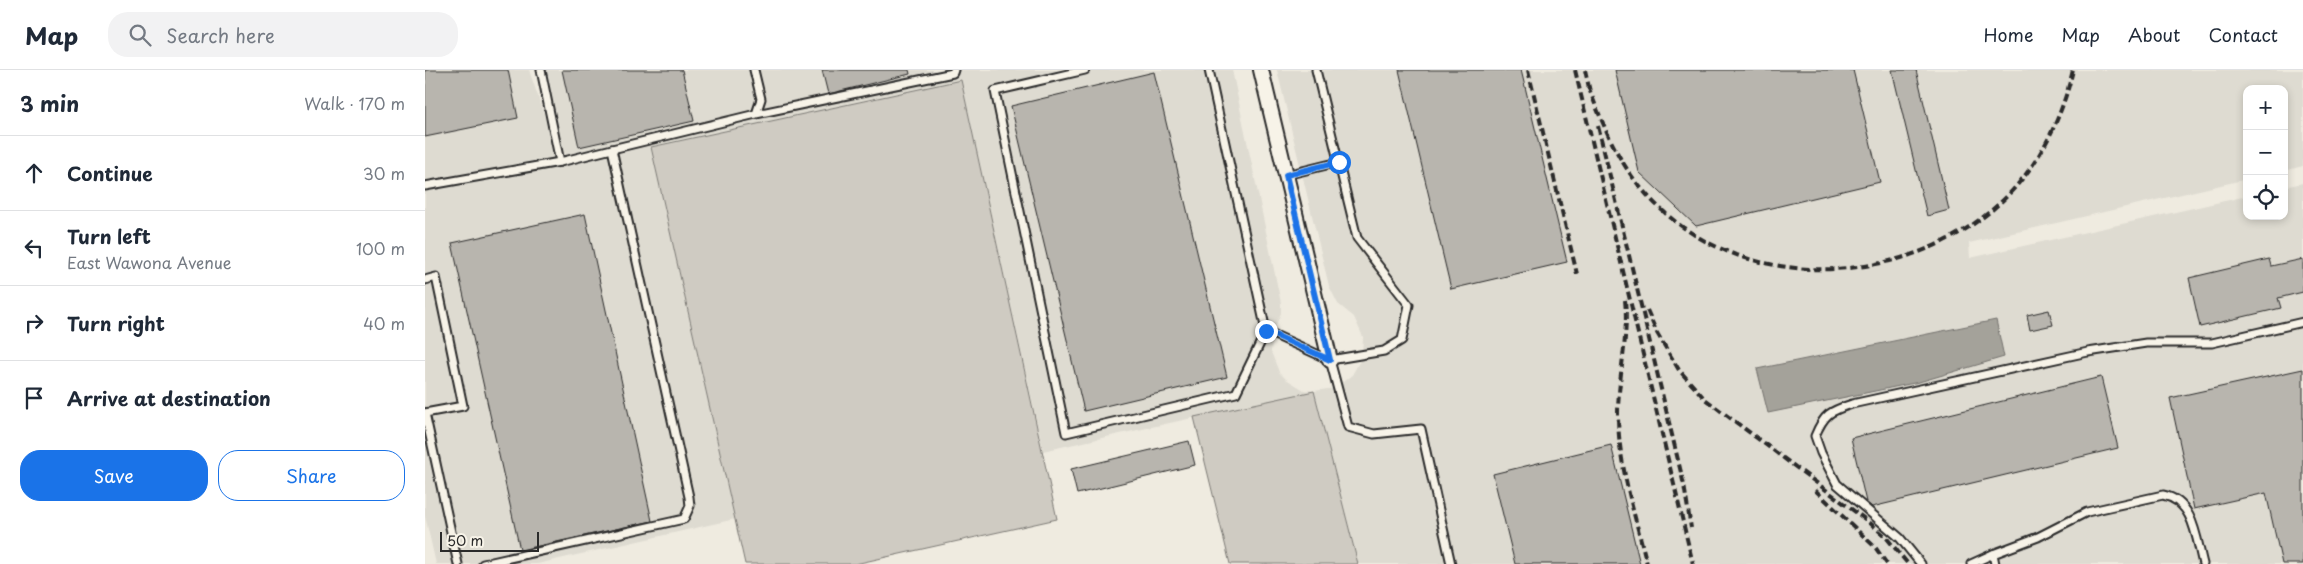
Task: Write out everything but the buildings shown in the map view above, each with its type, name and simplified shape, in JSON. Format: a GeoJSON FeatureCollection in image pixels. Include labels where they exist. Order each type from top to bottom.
{"type":"FeatureCollection","features":[{"type":"Feature","properties":{"kind":"street"},"geometry":{"type":"LineString","coordinates":[[1261,70],[1330,360]]}},
{"type":"Feature","properties":{"kind":"lane"},"geometry":{"type":"LineString","coordinates":[[541,70],[560,162]]}},
{"type":"Feature","properties":{"kind":"lane"},"geometry":{"type":"LineString","coordinates":[[754,70],[761,100],[756,114]]}},
{"type":"Feature","properties":{"kind":"lane"},"geometry":{"type":"LineString","coordinates":[[425,186],[560,162],[756,114],[953,73],[954,70]]}},
{"type":"Feature","properties":{"kind":"lane"},"geometry":{"type":"LineString","coordinates":[[1085,70],[995,91],[1066,433],[1236,392],[1266,331],[1209,70]]}},
{"type":"Feature","properties":{"kind":"lane"},"geometry":{"type":"LineString","coordinates":[[1266,331],[1330,360],[1385,351],[1403,340],[1409,305],[1357,238],[1316,70]]}},
{"type":"Feature","properties":{"kind":"lane"},"geometry":{"type":"LineString","coordinates":[[483,564],[684,519],[690,506],[612,149]]}},
{"type":"Feature","properties":{"kind":"lane"},"geometry":{"type":"LineString","coordinates":[[1286,175],[1339,162]]}},
{"type":"Feature","properties":{"kind":"lane"},"geometry":{"type":"LineString","coordinates":[[425,280],[436,277],[463,406],[425,413],[458,564]]}},
{"type":"Feature","properties":{"kind":"lane"},"geometry":{"type":"LineString","coordinates":[[1921,564],[1900,538],[1837,484],[1821,453],[1815,436],[1823,418],[1834,410],[1852,404],[2087,352],[2145,343],[2212,342],[2303,322]]}},
{"type":"Feature","properties":{"kind":"lane"},"geometry":{"type":"LineString","coordinates":[[1330,360],[1348,428],[1374,434],[1421,429],[1451,564]]}},
{"type":"Feature","properties":{"kind":"lane"},"geometry":{"type":"LineString","coordinates":[[1971,564],[2038,537],[2087,512],[2163,495],[2175,497],[2189,512],[2203,564]]}},
{"type":"Feature","properties":{"kind":"lane"},"geometry":{"type":"LineString","coordinates":[[1993,554],[1995,564]]}},
{"type":"Feature","properties":{"kind":"shaded area"},"geometry":{"type":"Polygon","coordinates":[[[425,70],[529,70],[556,149],[535,70],[1232,70],[1281,303],[1281,313],[1273,332],[1271,352],[1279,372],[1286,379],[1304,390],[1314,391],[1043,451],[961,80],[651,147],[735,519],[537,564],[436,564],[425,516],[425,70]]]}},
{"type":"Feature","properties":{"kind":"shaded area"},"geometry":{"type":"Polygon","coordinates":[[[1277,70],[2303,70],[2303,166],[2288,170],[2288,85],[2243,85],[2243,180],[1969,243],[1970,258],[2243,197],[2243,220],[2288,220],[2288,186],[2303,183],[2303,564],[1358,564],[1314,391],[1335,388],[1352,375],[1362,357],[1363,337],[1354,317],[1338,304],[1329,286],[1277,70]]]}},
{"type":"Feature","properties":{"kind":"shaded area"},"geometry":{"type":"Polygon","coordinates":[[[961,80],[1057,519],[855,564],[745,564],[651,147],[961,80]]]}},
{"type":"Feature","properties":{"kind":"shaded area"},"geometry":{"type":"Polygon","coordinates":[[[1996,320],[2004,357],[1919,382],[1768,413],[1757,369],[1996,320]]]}},
{"type":"Feature","properties":{"kind":"shaded area"},"geometry":{"type":"Polygon","coordinates":[[[1314,391],[1358,564],[1230,564],[1194,417],[1314,391]]]}},
{"type":"Feature","properties":{"kind":"railway"},"geometry":{"type":"LineString","coordinates":[[1528,70],[1577,274]]}},
{"type":"Feature","properties":{"kind":"railway"},"geometry":{"type":"LineString","coordinates":[[1575,70],[1693,564]]}},
{"type":"Feature","properties":{"kind":"railway"},"geometry":{"type":"LineString","coordinates":[[1585,70],[1590,92]]}},
{"type":"Feature","properties":{"kind":"railway"},"geometry":{"type":"LineString","coordinates":[[1588,86],[1610,138],[1637,183],[1663,211],[1701,239],[1745,258],[1791,268],[1839,269],[1887,262],[1933,246],[1974,223],[2010,193],[2022,180],[2050,136],[2063,104],[2073,70]]}},
{"type":"Feature","properties":{"kind":"railway"},"geometry":{"type":"LineString","coordinates":[[1598,126],[1684,485],[1691,528]]}},
{"type":"Feature","properties":{"kind":"railway"},"geometry":{"type":"LineString","coordinates":[[1625,300],[1626,328],[1618,400],[1619,433],[1624,471],[1647,564]]}},
{"type":"Feature","properties":{"kind":"railway"},"geometry":{"type":"LineString","coordinates":[[1647,310],[1657,333],[1679,370],[1705,399],[1870,523],[1885,536],[1908,564]]}},
{"type":"Feature","properties":{"kind":"railway"},"geometry":{"type":"LineString","coordinates":[[1815,490],[1875,547],[1887,564]]}},
{"type":"Feature","properties":{"kind":"route"},"geometry":{"type":"LineString","coordinates":[[1266,331],[1330,360],[1286,175],[1339,162]]}}]}
